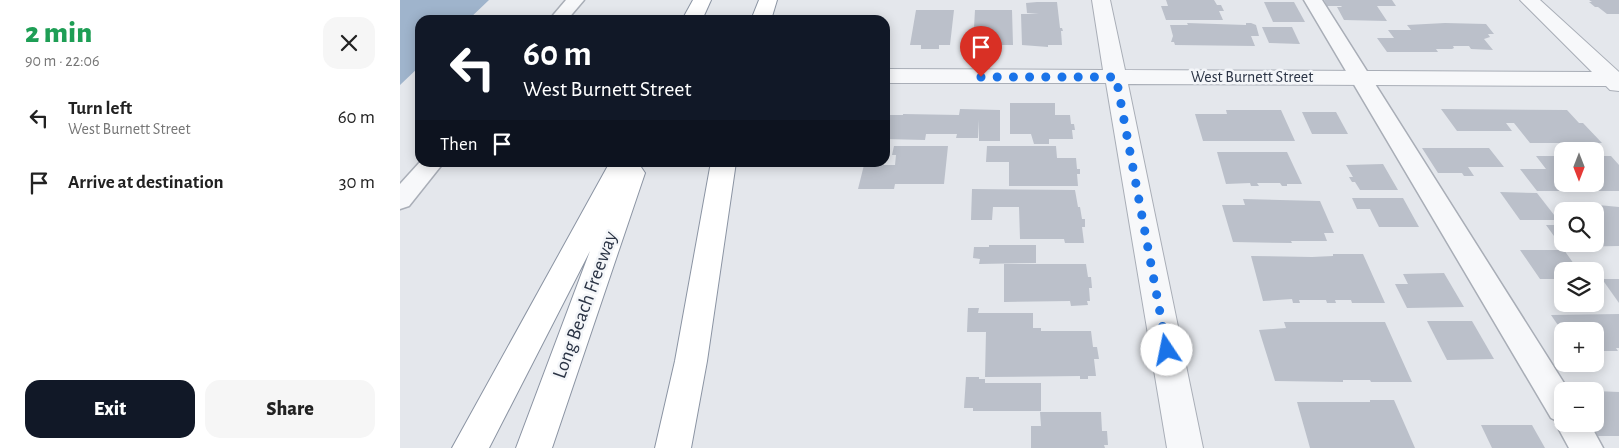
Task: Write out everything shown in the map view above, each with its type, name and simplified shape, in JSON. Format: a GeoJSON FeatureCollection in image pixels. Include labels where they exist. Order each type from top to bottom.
{"type":"FeatureCollection","features":[{"type":"Feature","properties":{"kind":"highway"},"geometry":{"type":"LineString","coordinates":[[694,15],[702,0]]}},
{"type":"Feature","properties":{"kind":"highway"},"geometry":{"type":"LineString","coordinates":[[763,15],[768,0]]}},
{"type":"Feature","properties":{"kind":"highway"},"geometry":{"type":"LineString","coordinates":[[470,448],[620,167]]}},
{"type":"Feature","properties":{"kind":"highway","name":"Long Beach Freeway"},"geometry":{"type":"LineString","coordinates":[[534,448],[634,167]]}},
{"type":"Feature","properties":{"kind":"highway"},"geometry":{"type":"LineString","coordinates":[[673,448],[691,361],[723,167]]}},
{"type":"Feature","properties":{"kind":"highway"},"geometry":{"type":"LineString","coordinates":[[687,448],[691,361]]}},
{"type":"Feature","properties":{"kind":"street"},"geometry":{"type":"LineString","coordinates":[[1101,0],[1185,448]]}},
{"type":"Feature","properties":{"kind":"street"},"geometry":{"type":"LineString","coordinates":[[1529,0],[1617,82]]}},
{"type":"Feature","properties":{"kind":"street","name":"West Burnett Street"},"geometry":{"type":"LineString","coordinates":[[890,76],[1360,77],[1617,82]]}},
{"type":"Feature","properties":{"kind":"lane"},"geometry":{"type":"LineString","coordinates":[[562,15],[575,0]]}},
{"type":"Feature","properties":{"kind":"lane"},"geometry":{"type":"LineString","coordinates":[[1313,0],[1554,395]]}},
{"type":"Feature","properties":{"kind":"lane"},"geometry":{"type":"LineString","coordinates":[[400,200],[429,167]]}},
{"type":"Feature","properties":{"kind":"lane"},"geometry":{"type":"LineString","coordinates":[[1577,432],[1587,448]]}},
{"type":"Feature","properties":{"kind":"water"},"geometry":{"type":"Polygon","coordinates":[[[400,0],[489,0],[473,15],[415,15],[415,71],[400,85],[400,0]]]}},
{"type":"Feature","properties":{"kind":"building"},"geometry":{"type":"Polygon","coordinates":[[[1166,0],[1214,0],[1217,5],[1221,5],[1224,11],[1219,11],[1223,20],[1166,20],[1161,6],[1168,6],[1166,0]]]}},
{"type":"Feature","properties":{"kind":"building"},"geometry":{"type":"Polygon","coordinates":[[[1324,0],[1392,0],[1396,6],[1377,6],[1387,21],[1344,20],[1337,7],[1341,6],[1327,6],[1324,0]]]}},
{"type":"Feature","properties":{"kind":"building"},"geometry":{"type":"Polygon","coordinates":[[[1589,0],[1619,0],[1619,14],[1607,14],[1598,7],[1595,7],[1589,0]]]}},
{"type":"Feature","properties":{"kind":"building"},"geometry":{"type":"Polygon","coordinates":[[[1057,2],[1060,28],[1063,31],[1061,31],[1062,45],[1048,45],[1048,47],[1022,45],[1021,14],[1039,14],[1027,13],[1026,3],[1057,2]]]}},
{"type":"Feature","properties":{"kind":"building"},"geometry":{"type":"Polygon","coordinates":[[[1264,2],[1294,2],[1305,22],[1273,22],[1264,2]]]}},
{"type":"Feature","properties":{"kind":"building"},"geometry":{"type":"Polygon","coordinates":[[[916,10],[954,10],[950,45],[939,45],[939,49],[921,49],[921,45],[910,45],[916,10]]]}},
{"type":"Feature","properties":{"kind":"building"},"geometry":{"type":"Polygon","coordinates":[[[975,10],[1012,10],[1013,45],[1002,45],[1002,49],[983,49],[984,45],[973,45],[975,10]]]}},
{"type":"Feature","properties":{"kind":"building"},"geometry":{"type":"Polygon","coordinates":[[[1187,23],[1246,25],[1246,23],[1251,23],[1256,25],[1259,36],[1251,36],[1255,46],[1175,45],[1174,42],[1171,42],[1173,36],[1170,25],[1188,25],[1187,23]]]}},
{"type":"Feature","properties":{"kind":"building"},"geometry":{"type":"Polygon","coordinates":[[[1445,23],[1486,24],[1494,34],[1488,34],[1490,37],[1484,39],[1493,50],[1471,49],[1469,46],[1453,46],[1454,48],[1452,49],[1436,49],[1438,52],[1387,52],[1377,38],[1394,38],[1388,30],[1411,30],[1407,25],[1445,23]]]}},
{"type":"Feature","properties":{"kind":"building"},"geometry":{"type":"Polygon","coordinates":[[[1262,27],[1292,27],[1300,44],[1269,43],[1262,27]]]}},
{"type":"Feature","properties":{"kind":"building"},"geometry":{"type":"Polygon","coordinates":[[[1010,103],[1055,103],[1055,115],[1070,115],[1071,124],[1074,124],[1075,130],[1072,130],[1073,139],[1049,139],[1049,144],[1034,144],[1031,134],[1010,134],[1010,103]]]}},
{"type":"Feature","properties":{"kind":"building"},"geometry":{"type":"Polygon","coordinates":[[[960,109],[1000,110],[1000,141],[979,141],[979,120],[978,138],[956,138],[957,134],[926,134],[925,140],[890,139],[890,115],[959,115],[960,109]]]}},
{"type":"Feature","properties":{"kind":"building"},"geometry":{"type":"Polygon","coordinates":[[[1441,109],[1567,110],[1601,142],[1530,143],[1514,123],[1506,123],[1512,131],[1457,131],[1441,109]]]}},
{"type":"Feature","properties":{"kind":"building"},"geometry":{"type":"Polygon","coordinates":[[[1226,110],[1281,110],[1295,141],[1203,141],[1195,114],[1227,114],[1226,110]]]}},
{"type":"Feature","properties":{"kind":"building"},"geometry":{"type":"Polygon","coordinates":[[[1302,112],[1336,112],[1348,134],[1312,134],[1302,112]]]}},
{"type":"Feature","properties":{"kind":"building"},"geometry":{"type":"Polygon","coordinates":[[[894,146],[948,146],[944,184],[895,184],[894,189],[858,189],[864,167],[890,167],[890,165],[895,165],[896,155],[892,155],[894,146]]]}},
{"type":"Feature","properties":{"kind":"building"},"geometry":{"type":"Polygon","coordinates":[[[987,146],[1056,146],[1057,158],[1076,158],[1077,169],[1080,169],[1080,174],[1077,174],[1078,186],[1009,186],[1009,162],[986,162],[987,146]]]}},
{"type":"Feature","properties":{"kind":"building"},"geometry":{"type":"Polygon","coordinates":[[[1422,148],[1489,148],[1504,167],[1468,167],[1474,176],[1464,176],[1462,173],[1438,173],[1422,148]]]}},
{"type":"Feature","properties":{"kind":"building"},"geometry":{"type":"Polygon","coordinates":[[[1217,152],[1287,152],[1302,184],[1282,186],[1280,183],[1257,183],[1259,186],[1251,186],[1250,183],[1226,184],[1217,152]]]}},
{"type":"Feature","properties":{"kind":"building"},"geometry":{"type":"Polygon","coordinates":[[[1536,156],[1554,156],[1554,191],[1537,191],[1520,169],[1546,169],[1536,156]]]}},
{"type":"Feature","properties":{"kind":"building"},"geometry":{"type":"Polygon","coordinates":[[[1604,156],[1611,156],[1619,165],[1619,191],[1604,191],[1604,156]]]}},
{"type":"Feature","properties":{"kind":"building"},"geometry":{"type":"Polygon","coordinates":[[[1383,164],[1398,190],[1360,190],[1349,177],[1353,177],[1346,165],[1383,164]]]}},
{"type":"Feature","properties":{"kind":"building"},"geometry":{"type":"Polygon","coordinates":[[[972,189],[1075,190],[1082,219],[1085,219],[1085,227],[1082,227],[1084,243],[1065,243],[1064,239],[1020,239],[1019,207],[993,207],[992,220],[971,220],[972,189]]]}},
{"type":"Feature","properties":{"kind":"building"},"geometry":{"type":"Polygon","coordinates":[[[1500,192],[1537,193],[1554,215],[1554,220],[1520,220],[1500,192]]]}},
{"type":"Feature","properties":{"kind":"building"},"geometry":{"type":"Polygon","coordinates":[[[1352,198],[1403,198],[1419,227],[1379,227],[1370,209],[1357,209],[1352,198]]]}},
{"type":"Feature","properties":{"kind":"building"},"geometry":{"type":"Polygon","coordinates":[[[1243,199],[1320,201],[1334,233],[1324,233],[1327,241],[1291,241],[1292,243],[1233,242],[1222,205],[1245,205],[1243,199]]]}},
{"type":"Feature","properties":{"kind":"building"},"geometry":{"type":"Polygon","coordinates":[[[1604,206],[1619,207],[1619,246],[1604,246],[1604,206]]]}},
{"type":"Feature","properties":{"kind":"building"},"geometry":{"type":"Polygon","coordinates":[[[1546,225],[1554,225],[1554,236],[1546,225]]]}},
{"type":"Feature","properties":{"kind":"building"},"geometry":{"type":"Polygon","coordinates":[[[989,245],[1036,245],[1036,263],[979,264],[980,259],[973,258],[974,247],[989,247],[989,245]]]}},
{"type":"Feature","properties":{"kind":"building"},"geometry":{"type":"Polygon","coordinates":[[[1520,250],[1565,252],[1573,262],[1554,262],[1554,279],[1540,279],[1520,250]]]}},
{"type":"Feature","properties":{"kind":"building"},"geometry":{"type":"Polygon","coordinates":[[[1333,254],[1363,254],[1385,303],[1352,303],[1351,300],[1335,300],[1336,303],[1327,303],[1326,300],[1299,300],[1300,303],[1293,303],[1292,299],[1263,301],[1251,256],[1312,257],[1333,256],[1333,254]]]}},
{"type":"Feature","properties":{"kind":"building"},"geometry":{"type":"Polygon","coordinates":[[[1004,264],[1086,264],[1088,277],[1091,277],[1092,288],[1089,288],[1090,301],[1087,301],[1088,305],[1071,306],[1070,301],[1004,302],[1004,264]]]}},
{"type":"Feature","properties":{"kind":"building"},"geometry":{"type":"Polygon","coordinates":[[[1444,273],[1464,307],[1407,308],[1395,284],[1408,284],[1403,274],[1444,273]]]}},
{"type":"Feature","properties":{"kind":"building"},"geometry":{"type":"Polygon","coordinates":[[[1604,279],[1619,279],[1619,303],[1604,282],[1604,279]]]}},
{"type":"Feature","properties":{"kind":"building"},"geometry":{"type":"Polygon","coordinates":[[[968,308],[979,308],[978,313],[1033,313],[1033,328],[1041,328],[1041,331],[1091,331],[1093,347],[1097,347],[1099,359],[1094,359],[1096,376],[1088,376],[1088,379],[1080,379],[1080,376],[985,377],[986,332],[967,332],[968,308]]]}},
{"type":"Feature","properties":{"kind":"building"},"geometry":{"type":"Polygon","coordinates":[[[1619,314],[1619,348],[1616,348],[1618,351],[1604,351],[1604,322],[1556,322],[1551,315],[1619,314]]]}},
{"type":"Feature","properties":{"kind":"building"},"geometry":{"type":"Polygon","coordinates":[[[1427,321],[1472,321],[1494,359],[1447,360],[1427,321]]]}},
{"type":"Feature","properties":{"kind":"building"},"geometry":{"type":"Polygon","coordinates":[[[1284,322],[1385,322],[1412,382],[1371,382],[1370,380],[1343,380],[1343,382],[1275,381],[1259,330],[1286,328],[1284,322]]]}},
{"type":"Feature","properties":{"kind":"building"},"geometry":{"type":"Polygon","coordinates":[[[966,377],[979,377],[979,379],[985,379],[985,383],[1041,383],[1041,411],[973,411],[973,408],[964,408],[966,377]]]}},
{"type":"Feature","properties":{"kind":"building"},"geometry":{"type":"Polygon","coordinates":[[[1604,391],[1619,392],[1619,436],[1598,436],[1595,432],[1604,432],[1604,391]]]}},
{"type":"Feature","properties":{"kind":"building"},"geometry":{"type":"Polygon","coordinates":[[[1370,400],[1394,400],[1415,448],[1310,448],[1297,402],[1370,402],[1370,400]]]}},
{"type":"Feature","properties":{"kind":"building"},"geometry":{"type":"Polygon","coordinates":[[[1040,412],[1101,412],[1102,431],[1107,431],[1108,445],[1104,445],[1105,448],[1031,448],[1031,426],[1041,426],[1040,412]]]}},
{"type":"Feature","properties":{"kind":"building"},"geometry":{"type":"Polygon","coordinates":[[[1481,425],[1532,425],[1545,448],[1492,448],[1481,425]]]}},
{"type":"Feature","properties":{"kind":"route"},"geometry":{"type":"LineString","coordinates":[[981,77],[1116,77],[1167,350]]}}]}
